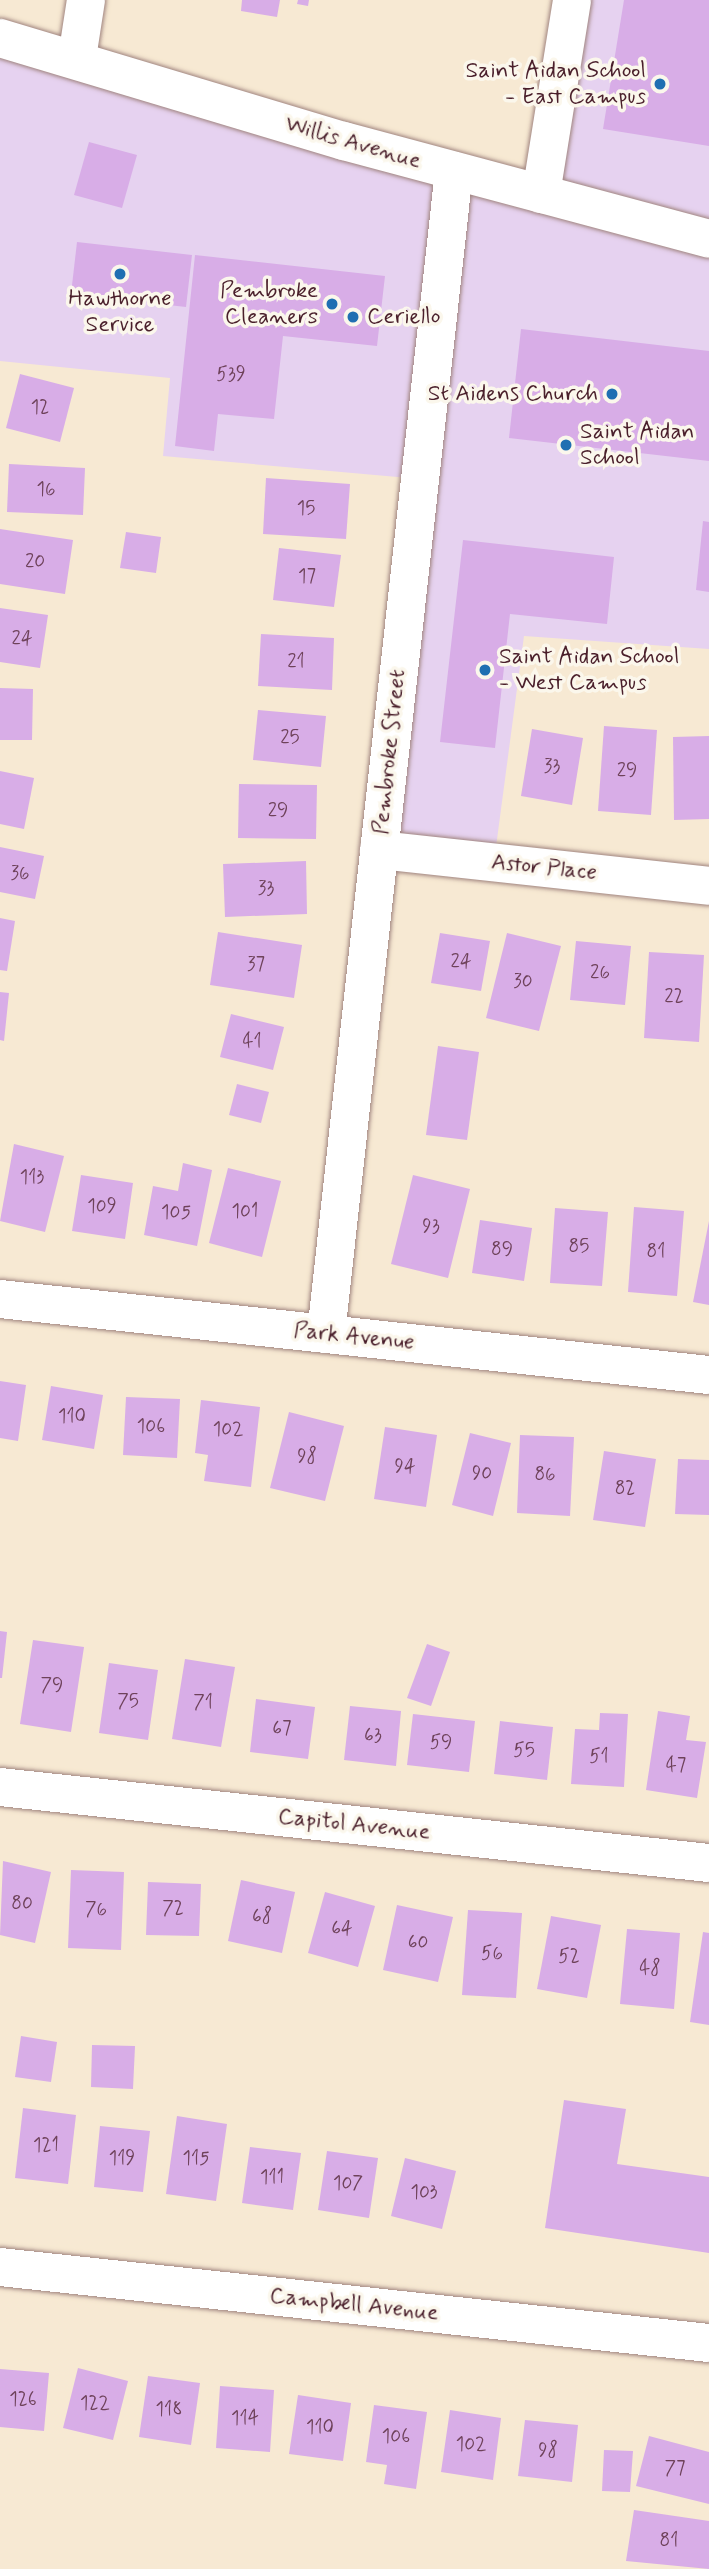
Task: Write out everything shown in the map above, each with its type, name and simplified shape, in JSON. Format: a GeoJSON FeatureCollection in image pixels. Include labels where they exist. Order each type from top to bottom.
{"type":"FeatureCollection","features":[{"type":"Feature","properties":{"kind":"street"},"geometry":{"type":"LineString","coordinates":[[77,58],[86,0]]}},
{"type":"Feature","properties":{"kind":"street"},"geometry":{"type":"LineString","coordinates":[[541,194],[572,0]]}},
{"type":"Feature","properties":{"kind":"street","name":"Willis Avenue"},"geometry":{"type":"LineString","coordinates":[[0,38],[77,58],[454,171],[709,239]]}},
{"type":"Feature","properties":{"kind":"street","name":"Pembroke Street"},"geometry":{"type":"LineString","coordinates":[[326,1334],[454,171]]}},
{"type":"Feature","properties":{"kind":"street","name":"Astor Place"},"geometry":{"type":"LineString","coordinates":[[379,850],[709,886]]}},
{"type":"Feature","properties":{"kind":"street","name":"Park Avenue"},"geometry":{"type":"LineString","coordinates":[[0,1299],[709,1375]]}},
{"type":"Feature","properties":{"kind":"street","name":"Capitol Avenue"},"geometry":{"type":"LineString","coordinates":[[0,1787],[709,1863]]}},
{"type":"Feature","properties":{"kind":"street","name":"Campbell Avenue"},"geometry":{"type":"LineString","coordinates":[[0,2267],[709,2343]]}},
{"type":"Feature","properties":{"kind":"shaded area"},"geometry":{"type":"Polygon","coordinates":[[[572,0],[709,0],[709,649],[524,636],[494,862],[379,850],[420,479],[163,456],[170,378],[0,361],[0,38],[540,194],[572,0]]]}},
{"type":"Feature","properties":{"kind":"building"},"geometry":{"type":"Polygon","coordinates":[[[242,0],[280,0],[277,17],[241,11],[242,0]]]}},
{"type":"Feature","properties":{"kind":"building"},"geometry":{"type":"Polygon","coordinates":[[[298,0],[309,0],[308,6],[297,4],[298,0]]]}},
{"type":"Feature","properties":{"kind":"building","name":"Saint Aidan School - East Campus"},"geometry":{"type":"Polygon","coordinates":[[[624,0],[709,0],[709,146],[603,129],[624,0]]]}},
{"type":"Feature","properties":{"kind":"building"},"geometry":{"type":"Polygon","coordinates":[[[89,142],[137,155],[122,208],[74,195],[89,142]]]}},
{"type":"Feature","properties":{"kind":"building"},"geometry":{"type":"Polygon","coordinates":[[[77,242],[192,255],[186,307],[71,294],[77,242]]]}},
{"type":"Feature","properties":{"kind":"building"},"geometry":{"type":"Polygon","coordinates":[[[195,255],[385,276],[377,346],[283,336],[274,419],[218,414],[214,451],[175,446],[195,255]]]}},
{"type":"Feature","properties":{"kind":"building","name":"St Aidens Church"},"geometry":{"type":"Polygon","coordinates":[[[521,329],[709,351],[709,461],[509,438],[521,329]]]}},
{"type":"Feature","properties":{"kind":"building"},"geometry":{"type":"Polygon","coordinates":[[[20,374],[74,388],[60,442],[6,428],[20,374]]]}},
{"type":"Feature","properties":{"kind":"building"},"geometry":{"type":"Polygon","coordinates":[[[9,464],[85,468],[83,515],[7,512],[9,464]]]}},
{"type":"Feature","properties":{"kind":"building"},"geometry":{"type":"Polygon","coordinates":[[[266,478],[350,484],[346,539],[263,534],[266,478]]]}},
{"type":"Feature","properties":{"kind":"building"},"geometry":{"type":"Polygon","coordinates":[[[703,521],[709,522],[709,592],[696,590],[703,521]]]}},
{"type":"Feature","properties":{"kind":"building"},"geometry":{"type":"Polygon","coordinates":[[[0,529],[73,540],[65,594],[0,584],[0,529]]]}},
{"type":"Feature","properties":{"kind":"building"},"geometry":{"type":"Polygon","coordinates":[[[126,532],[161,537],[156,573],[120,568],[126,532]]]}},
{"type":"Feature","properties":{"kind":"building"},"geometry":{"type":"Polygon","coordinates":[[[463,540],[614,557],[607,624],[510,614],[495,748],[440,742],[463,540]]]}},
{"type":"Feature","properties":{"kind":"building"},"geometry":{"type":"Polygon","coordinates":[[[279,548],[341,555],[334,607],[273,600],[279,548]]]}},
{"type":"Feature","properties":{"kind":"building"},"geometry":{"type":"Polygon","coordinates":[[[0,608],[48,615],[40,668],[0,662],[0,608]]]}},
{"type":"Feature","properties":{"kind":"building"},"geometry":{"type":"Polygon","coordinates":[[[261,634],[334,638],[332,690],[258,686],[261,634]]]}},
{"type":"Feature","properties":{"kind":"building"},"geometry":{"type":"Polygon","coordinates":[[[0,688],[33,689],[32,740],[0,740],[0,688]]]}},
{"type":"Feature","properties":{"kind":"building"},"geometry":{"type":"Polygon","coordinates":[[[258,710],[326,716],[321,767],[253,760],[258,710]]]}},
{"type":"Feature","properties":{"kind":"building"},"geometry":{"type":"Polygon","coordinates":[[[604,726],[657,730],[651,815],[598,811],[604,726]]]}},
{"type":"Feature","properties":{"kind":"building"},"geometry":{"type":"Polygon","coordinates":[[[532,729],[583,738],[572,805],[521,796],[532,729]]]}},
{"type":"Feature","properties":{"kind":"building"},"geometry":{"type":"Polygon","coordinates":[[[709,736],[709,819],[674,820],[673,737],[709,736]]]}},
{"type":"Feature","properties":{"kind":"building"},"geometry":{"type":"Polygon","coordinates":[[[0,771],[34,778],[24,829],[0,824],[0,771]]]}},
{"type":"Feature","properties":{"kind":"building"},"geometry":{"type":"Polygon","coordinates":[[[239,784],[317,785],[316,839],[238,838],[239,784]]]}},
{"type":"Feature","properties":{"kind":"building"},"geometry":{"type":"Polygon","coordinates":[[[0,847],[44,856],[35,899],[0,892],[0,847]]]}},
{"type":"Feature","properties":{"kind":"building"},"geometry":{"type":"Polygon","coordinates":[[[306,861],[307,914],[225,917],[223,864],[306,861]]]}},
{"type":"Feature","properties":{"kind":"building"},"geometry":{"type":"Polygon","coordinates":[[[0,918],[15,921],[7,971],[0,970],[0,918]]]}},
{"type":"Feature","properties":{"kind":"building"},"geometry":{"type":"Polygon","coordinates":[[[218,932],[302,945],[294,998],[210,985],[218,932]]]}},
{"type":"Feature","properties":{"kind":"building"},"geometry":{"type":"Polygon","coordinates":[[[440,933],[490,941],[481,991],[431,983],[440,933]]]}},
{"type":"Feature","properties":{"kind":"building"},"geometry":{"type":"Polygon","coordinates":[[[507,933],[561,946],[539,1031],[486,1018],[507,933]]]}},
{"type":"Feature","properties":{"kind":"building"},"geometry":{"type":"Polygon","coordinates":[[[576,941],[631,946],[625,1005],[570,1000],[576,941]]]}},
{"type":"Feature","properties":{"kind":"building"},"geometry":{"type":"Polygon","coordinates":[[[649,952],[704,955],[699,1042],[644,1038],[649,952]]]}},
{"type":"Feature","properties":{"kind":"building"},"geometry":{"type":"Polygon","coordinates":[[[0,992],[9,993],[4,1041],[0,1040],[0,992]]]}},
{"type":"Feature","properties":{"kind":"building"},"geometry":{"type":"Polygon","coordinates":[[[231,1014],[284,1027],[273,1070],[220,1057],[231,1014]]]}},
{"type":"Feature","properties":{"kind":"building"},"geometry":{"type":"Polygon","coordinates":[[[438,1046],[479,1052],[467,1140],[426,1135],[438,1046]]]}},
{"type":"Feature","properties":{"kind":"building"},"geometry":{"type":"Polygon","coordinates":[[[237,1084],[269,1092],[261,1123],[229,1115],[237,1084]]]}},
{"type":"Feature","properties":{"kind":"building"},"geometry":{"type":"Polygon","coordinates":[[[14,1144],[64,1156],[45,1232],[0,1221],[14,1144]]]}},
{"type":"Feature","properties":{"kind":"building"},"geometry":{"type":"Polygon","coordinates":[[[183,1163],[212,1170],[197,1246],[144,1235],[153,1186],[178,1191],[183,1163]]]}},
{"type":"Feature","properties":{"kind":"building"},"geometry":{"type":"Polygon","coordinates":[[[228,1168],[281,1181],[262,1257],[209,1243],[228,1168]]]}},
{"type":"Feature","properties":{"kind":"building"},"geometry":{"type":"Polygon","coordinates":[[[81,1175],[133,1183],[125,1239],[72,1231],[81,1175]]]}},
{"type":"Feature","properties":{"kind":"building"},"geometry":{"type":"Polygon","coordinates":[[[413,1175],[470,1189],[448,1278],[391,1264],[413,1175]]]}},
{"type":"Feature","properties":{"kind":"building"},"geometry":{"type":"Polygon","coordinates":[[[634,1207],[684,1211],[677,1296],[628,1292],[634,1207]]]}},
{"type":"Feature","properties":{"kind":"building"},"geometry":{"type":"Polygon","coordinates":[[[555,1208],[608,1212],[602,1286],[550,1283],[555,1208]]]}},
{"type":"Feature","properties":{"kind":"building"},"geometry":{"type":"Polygon","coordinates":[[[480,1220],[532,1228],[524,1281],[472,1273],[480,1220]]]}},
{"type":"Feature","properties":{"kind":"building"},"geometry":{"type":"Polygon","coordinates":[[[709,1221],[709,1305],[693,1302],[709,1221]]]}},
{"type":"Feature","properties":{"kind":"building"},"geometry":{"type":"Polygon","coordinates":[[[0,1381],[26,1385],[18,1441],[0,1438],[0,1381]]]}},
{"type":"Feature","properties":{"kind":"building"},"geometry":{"type":"Polygon","coordinates":[[[51,1386],[103,1395],[94,1449],[42,1440],[51,1386]]]}},
{"type":"Feature","properties":{"kind":"building"},"geometry":{"type":"Polygon","coordinates":[[[126,1397],[180,1399],[177,1458],[123,1455],[126,1397]]]}},
{"type":"Feature","properties":{"kind":"building"},"geometry":{"type":"Polygon","coordinates":[[[201,1400],[260,1407],[251,1487],[204,1481],[208,1455],[195,1453],[201,1400]]]}},
{"type":"Feature","properties":{"kind":"building"},"geometry":{"type":"Polygon","coordinates":[[[289,1412],[344,1426],[325,1501],[270,1488],[289,1412]]]}},
{"type":"Feature","properties":{"kind":"building"},"geometry":{"type":"Polygon","coordinates":[[[385,1427],[437,1435],[426,1507],[374,1499],[385,1427]]]}},
{"type":"Feature","properties":{"kind":"building"},"geometry":{"type":"Polygon","coordinates":[[[470,1433],[511,1443],[493,1516],[452,1505],[470,1433]]]}},
{"type":"Feature","properties":{"kind":"building"},"geometry":{"type":"Polygon","coordinates":[[[520,1435],[574,1437],[570,1516],[517,1513],[520,1435]]]}},
{"type":"Feature","properties":{"kind":"building"},"geometry":{"type":"Polygon","coordinates":[[[604,1451],[656,1459],[645,1527],[593,1520],[604,1451]]]}},
{"type":"Feature","properties":{"kind":"building"},"geometry":{"type":"Polygon","coordinates":[[[678,1459],[709,1460],[709,1515],[675,1514],[678,1459]]]}},
{"type":"Feature","properties":{"kind":"building"},"geometry":{"type":"Polygon","coordinates":[[[0,1631],[7,1632],[2,1678],[0,1678],[0,1631]]]}},
{"type":"Feature","properties":{"kind":"building"},"geometry":{"type":"Polygon","coordinates":[[[33,1640],[84,1647],[71,1732],[20,1724],[33,1640]]]}},
{"type":"Feature","properties":{"kind":"building"},"geometry":{"type":"Polygon","coordinates":[[[427,1644],[450,1652],[431,1706],[407,1698],[427,1644]]]}},
{"type":"Feature","properties":{"kind":"building"},"geometry":{"type":"Polygon","coordinates":[[[185,1659],[235,1667],[221,1747],[172,1739],[185,1659]]]}},
{"type":"Feature","properties":{"kind":"building"},"geometry":{"type":"Polygon","coordinates":[[[109,1663],[158,1670],[148,1740],[99,1733],[109,1663]]]}},
{"type":"Feature","properties":{"kind":"building"},"geometry":{"type":"Polygon","coordinates":[[[256,1699],[315,1707],[308,1759],[250,1752],[256,1699]]]}},
{"type":"Feature","properties":{"kind":"building"},"geometry":{"type":"Polygon","coordinates":[[[350,1706],[401,1711],[396,1766],[344,1760],[350,1706]]]}},
{"type":"Feature","properties":{"kind":"building"},"geometry":{"type":"Polygon","coordinates":[[[658,1711],[690,1716],[686,1740],[706,1742],[697,1798],[646,1790],[658,1711]]]}},
{"type":"Feature","properties":{"kind":"building"},"geometry":{"type":"Polygon","coordinates":[[[600,1713],[628,1714],[624,1787],[571,1784],[575,1729],[599,1730],[600,1713]]]}},
{"type":"Feature","properties":{"kind":"building"},"geometry":{"type":"Polygon","coordinates":[[[413,1714],[475,1721],[469,1772],[407,1765],[413,1714]]]}},
{"type":"Feature","properties":{"kind":"building"},"geometry":{"type":"Polygon","coordinates":[[[500,1721],[553,1727],[547,1780],[494,1774],[500,1721]]]}},
{"type":"Feature","properties":{"kind":"building"},"geometry":{"type":"Polygon","coordinates":[[[3,1861],[51,1872],[35,1943],[0,1935],[3,1861]]]}},
{"type":"Feature","properties":{"kind":"building"},"geometry":{"type":"Polygon","coordinates":[[[71,1870],[124,1872],[121,1950],[68,1948],[71,1870]]]}},
{"type":"Feature","properties":{"kind":"building"},"geometry":{"type":"Polygon","coordinates":[[[241,1880],[295,1892],[282,1953],[228,1941],[241,1880]]]}},
{"type":"Feature","properties":{"kind":"building"},"geometry":{"type":"Polygon","coordinates":[[[148,1882],[201,1884],[199,1936],[146,1935],[148,1882]]]}},
{"type":"Feature","properties":{"kind":"building"},"geometry":{"type":"Polygon","coordinates":[[[325,1892],[375,1906],[358,1967],[308,1953],[325,1892]]]}},
{"type":"Feature","properties":{"kind":"building"},"geometry":{"type":"Polygon","coordinates":[[[397,1905],[453,1917],[438,1982],[383,1970],[397,1905]]]}},
{"type":"Feature","properties":{"kind":"building"},"geometry":{"type":"Polygon","coordinates":[[[468,1910],[522,1913],[516,1998],[462,1995],[468,1910]]]}},
{"type":"Feature","properties":{"kind":"building"},"geometry":{"type":"Polygon","coordinates":[[[551,1916],[601,1925],[587,1998],[537,1989],[551,1916]]]}},
{"type":"Feature","properties":{"kind":"building"},"geometry":{"type":"Polygon","coordinates":[[[627,1929],[680,1933],[674,2009],[620,2004],[627,1929]]]}},
{"type":"Feature","properties":{"kind":"building"},"geometry":{"type":"Polygon","coordinates":[[[703,1932],[709,1933],[709,2025],[690,2022],[703,1932]]]}},
{"type":"Feature","properties":{"kind":"building"},"geometry":{"type":"Polygon","coordinates":[[[21,2036],[57,2042],[51,2082],[15,2077],[21,2036]]]}},
{"type":"Feature","properties":{"kind":"building"},"geometry":{"type":"Polygon","coordinates":[[[92,2045],[135,2046],[133,2089],[91,2087],[92,2045]]]}},
{"type":"Feature","properties":{"kind":"building"},"geometry":{"type":"Polygon","coordinates":[[[564,2100],[626,2109],[617,2164],[709,2177],[709,2253],[545,2228],[564,2100]]]}},
{"type":"Feature","properties":{"kind":"building"},"geometry":{"type":"Polygon","coordinates":[[[23,2108],[76,2115],[68,2184],[15,2178],[23,2108]]]}},
{"type":"Feature","properties":{"kind":"building"},"geometry":{"type":"Polygon","coordinates":[[[177,2116],[227,2124],[216,2201],[166,2194],[177,2116]]]}},
{"type":"Feature","properties":{"kind":"building"},"geometry":{"type":"Polygon","coordinates":[[[100,2126],[150,2131],[143,2192],[94,2187],[100,2126]]]}},
{"type":"Feature","properties":{"kind":"building"},"geometry":{"type":"Polygon","coordinates":[[[250,2147],[301,2153],[293,2210],[242,2203],[250,2147]]]}},
{"type":"Feature","properties":{"kind":"building"},"geometry":{"type":"Polygon","coordinates":[[[327,2151],[378,2158],[369,2218],[318,2210],[327,2151]]]}},
{"type":"Feature","properties":{"kind":"building"},"geometry":{"type":"Polygon","coordinates":[[[405,2158],[456,2171],[442,2229],[391,2216],[405,2158]]]}},
{"type":"Feature","properties":{"kind":"building"},"geometry":{"type":"Polygon","coordinates":[[[78,2368],[128,2381],[113,2440],[63,2428],[78,2368]]]}},
{"type":"Feature","properties":{"kind":"building"},"geometry":{"type":"Polygon","coordinates":[[[0,2369],[49,2373],[44,2431],[0,2427],[0,2369]]]}},
{"type":"Feature","properties":{"kind":"building"},"geometry":{"type":"Polygon","coordinates":[[[148,2376],[200,2383],[191,2445],[139,2437],[148,2376]]]}},
{"type":"Feature","properties":{"kind":"building"},"geometry":{"type":"Polygon","coordinates":[[[220,2386],[274,2390],[270,2452],[216,2448],[220,2386]]]}},
{"type":"Feature","properties":{"kind":"building"},"geometry":{"type":"Polygon","coordinates":[[[298,2395],[351,2403],[343,2461],[289,2454],[298,2395]]]}},
{"type":"Feature","properties":{"kind":"building"},"geometry":{"type":"Polygon","coordinates":[[[374,2405],[427,2412],[416,2489],[384,2484],[387,2465],[366,2462],[374,2405]]]}},
{"type":"Feature","properties":{"kind":"building"},"geometry":{"type":"Polygon","coordinates":[[[450,2410],[501,2418],[493,2480],[441,2472],[450,2410]]]}},
{"type":"Feature","properties":{"kind":"building"},"geometry":{"type":"Polygon","coordinates":[[[525,2420],[578,2425],[572,2482],[518,2476],[525,2420]]]}},
{"type":"Feature","properties":{"kind":"building"},"geometry":{"type":"Polygon","coordinates":[[[649,2436],[709,2452],[709,2504],[636,2486],[649,2436]]]}},
{"type":"Feature","properties":{"kind":"building"},"geometry":{"type":"Polygon","coordinates":[[[604,2450],[633,2451],[630,2492],[602,2491],[604,2450]]]}},
{"type":"Feature","properties":{"kind":"building"},"geometry":{"type":"Polygon","coordinates":[[[634,2510],[709,2521],[709,2569],[626,2561],[634,2510]]]}},
{"type":"Feature","properties":{"kind":"place","name":"Saint Aidan School - East Campus"},"geometry":{"type":"Point","coordinates":[660,84]}},
{"type":"Feature","properties":{"kind":"place","name":"Hawthorne Service"},"geometry":{"type":"Point","coordinates":[120,274]}},
{"type":"Feature","properties":{"kind":"place","name":"Pembroke Cleaners"},"geometry":{"type":"Point","coordinates":[332,304]}},
{"type":"Feature","properties":{"kind":"place","name":"Ceriello"},"geometry":{"type":"Point","coordinates":[353,317]}},
{"type":"Feature","properties":{"kind":"place","name":"St Aidens Church"},"geometry":{"type":"Point","coordinates":[612,394]}},
{"type":"Feature","properties":{"kind":"place","name":"Saint Aidan School"},"geometry":{"type":"Point","coordinates":[566,445]}},
{"type":"Feature","properties":{"kind":"place","name":"Saint Aidan School - West Campus"},"geometry":{"type":"Point","coordinates":[485,670]}}]}
